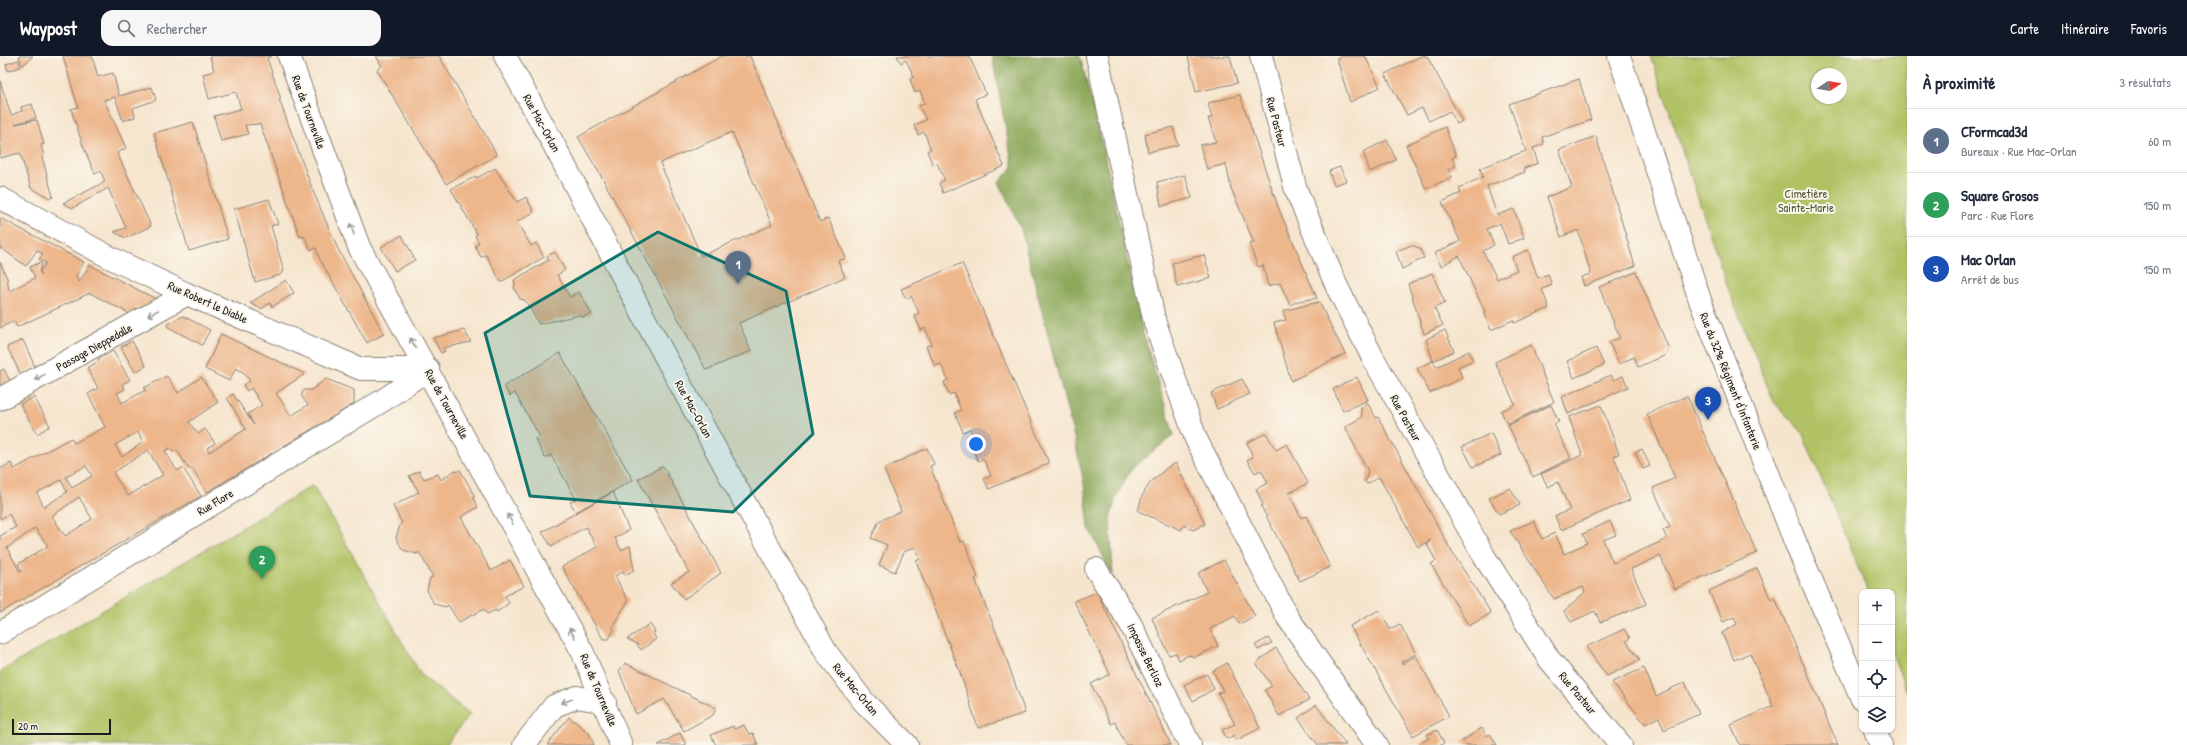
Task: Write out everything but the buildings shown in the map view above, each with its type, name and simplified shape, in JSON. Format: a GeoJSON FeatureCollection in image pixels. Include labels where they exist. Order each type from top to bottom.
{"type":"FeatureCollection","features":[{"type":"Feature","properties":{"kind":"street","name":"Rue de Tourneville"},"geometry":{"type":"LineString","coordinates":[[289,56],[359,247],[428,369],[583,653],[622,745]]}},
{"type":"Feature","properties":{"kind":"street","name":"Rue Mac-Orlan"},"geometry":{"type":"LineString","coordinates":[[505,56],[554,145],[647,324],[826,652],[864,702],[907,745]]}},
{"type":"Feature","properties":{"kind":"street"},"geometry":{"type":"LineString","coordinates":[[1097,56],[1155,323],[1196,439],[1288,618],[1377,745]]}},
{"type":"Feature","properties":{"kind":"street","name":"Rue Pasteur"},"geometry":{"type":"LineString","coordinates":[[1261,56],[1269,92],[1296,190],[1337,287],[1373,358],[1484,556],[1549,659],[1622,745]]}},
{"type":"Feature","properties":{"kind":"street","name":"Rue du 329e Régiment d'Infanterie"},"geometry":{"type":"LineString","coordinates":[[1619,56],[1701,303],[1796,544],[1861,697]]}},
{"type":"Feature","properties":{"kind":"street","name":"Rue Robert le Diable"},"geometry":{"type":"LineString","coordinates":[[0,198],[112,258],[188,294],[361,369],[428,369]]}},
{"type":"Feature","properties":{"kind":"street","name":"Passage Dieppedalle"},"geometry":{"type":"LineString","coordinates":[[0,399],[188,294]]}},
{"type":"Feature","properties":{"kind":"street","name":"Rue Flore"},"geometry":{"type":"LineString","coordinates":[[0,633],[385,399],[428,369]]}},
{"type":"Feature","properties":{"kind":"street","name":"Impasse Berlioz"},"geometry":{"type":"LineString","coordinates":[[1096,569],[1130,623],[1190,745]]}},
{"type":"Feature","properties":{"kind":"street"},"geometry":{"type":"LineString","coordinates":[[524,745],[554,706],[577,697],[605,702]]}},
{"type":"Feature","properties":{"kind":"street"},"geometry":{"type":"LineString","coordinates":[[1876,733],[1881,745]]}},
{"type":"Feature","properties":{"kind":"highlighted area"},"geometry":{"type":"Polygon","coordinates":[[[658,232],[786,291],[813,434],[733,512],[530,496],[485,333],[658,232]]]}},
{"type":"Feature","properties":{"kind":"green space"},"geometry":{"type":"Polygon","coordinates":[[[992,56],[1080,56],[1101,139],[1143,333],[1174,435],[1132,468],[1117,495],[1110,518],[1113,576],[1089,528],[1084,483],[1074,437],[1021,229],[999,182],[1013,167],[992,56]]]}},
{"type":"Feature","properties":{"kind":"green space","name":"Cimetière Sainte-Marie"},"geometry":{"type":"Polygon","coordinates":[[[1651,56],[1907,56],[1907,692],[1895,661],[1895,589],[1867,589],[1802,432],[1774,402],[1729,291],[1651,56]]]}},
{"type":"Feature","properties":{"kind":"green space"},"geometry":{"type":"Polygon","coordinates":[[[313,485],[421,675],[470,714],[446,745],[0,745],[0,672],[313,485]]]}},
{"type":"Feature","properties":{"kind":"place","name":"CFormcad3d"},"geometry":{"type":"Point","coordinates":[738,284]}},
{"type":"Feature","properties":{"kind":"place","name":"Mac Orlan"},"geometry":{"type":"Point","coordinates":[1708,420]}},
{"type":"Feature","properties":{"kind":"place","name":"Square Grosos"},"geometry":{"type":"Point","coordinates":[262,579]}}]}
